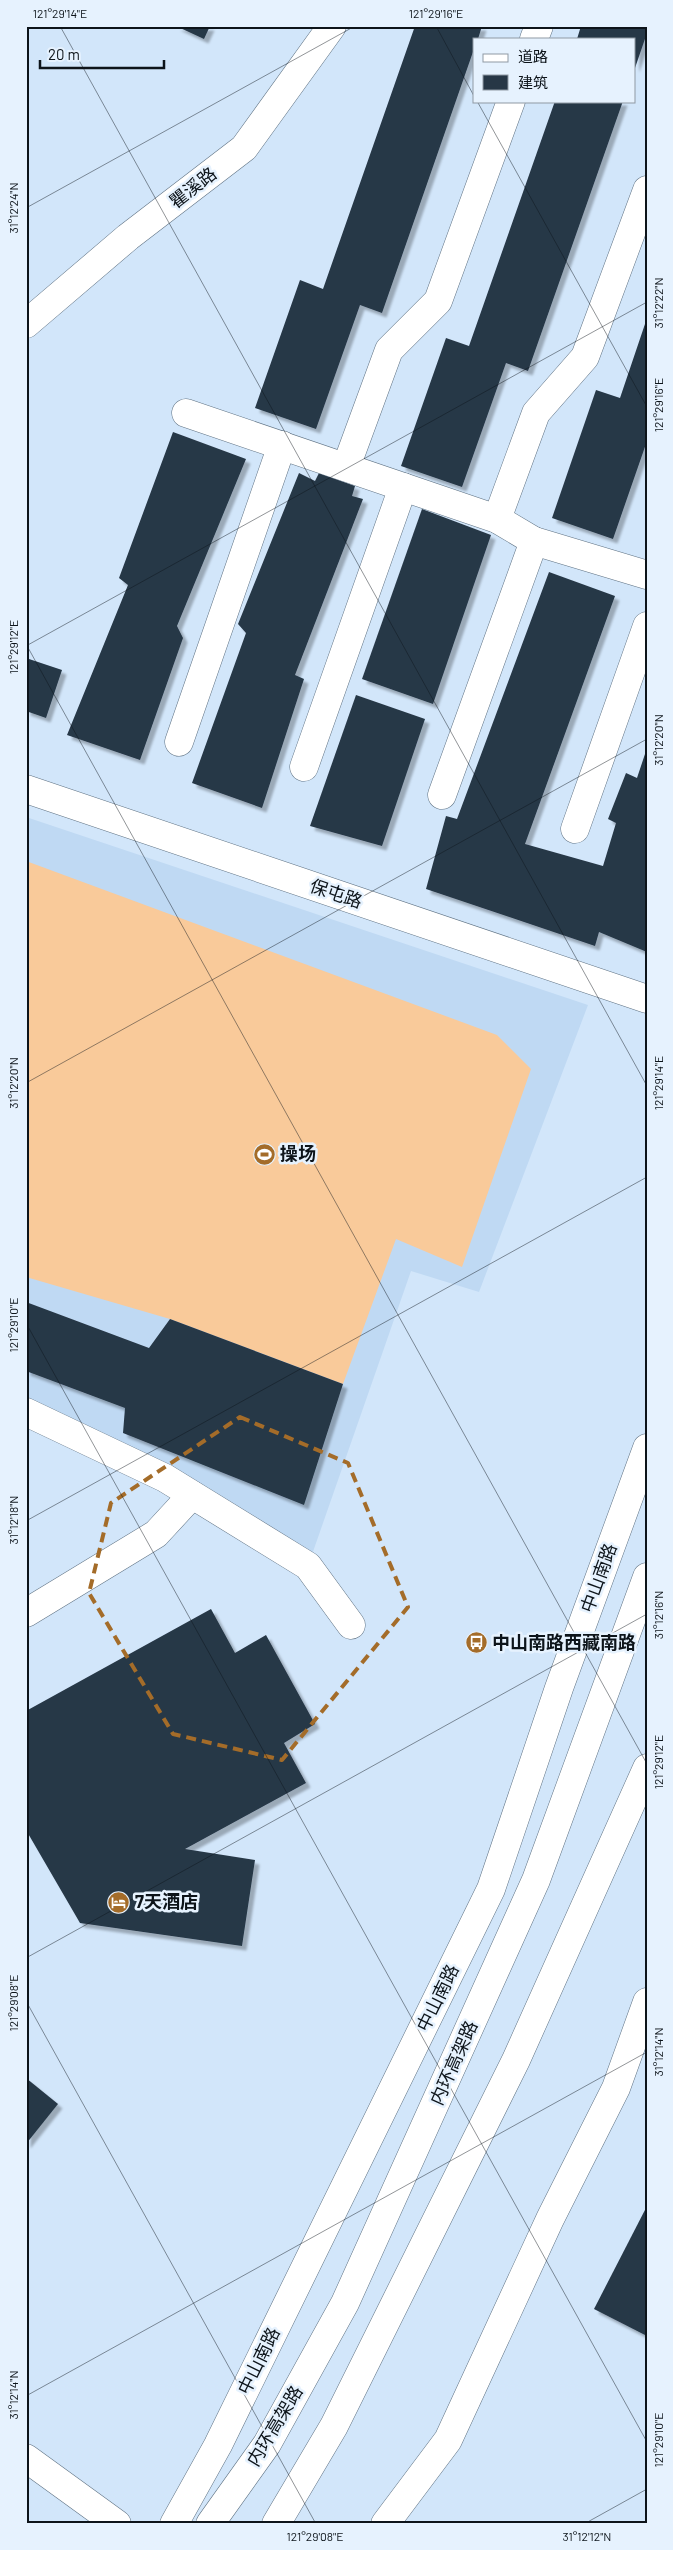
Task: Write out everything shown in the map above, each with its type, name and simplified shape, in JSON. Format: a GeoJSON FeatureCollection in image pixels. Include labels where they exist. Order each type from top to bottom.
{"type":"FeatureCollection","features":[{"type":"Feature","properties":{"kind":"main road","name":"瞿溪路"},"geometry":{"type":"LineString","coordinates":[[26,324],[128,237],[244,148],[332,26]]}},
{"type":"Feature","properties":{"kind":"main road"},"geometry":{"type":"LineString","coordinates":[[534,38],[539,26]]}},
{"type":"Feature","properties":{"kind":"main road"},"geometry":{"type":"LineString","coordinates":[[346,467],[389,350],[438,301],[511,102]]}},
{"type":"Feature","properties":{"kind":"main road"},"geometry":{"type":"LineString","coordinates":[[497,520],[536,413],[585,357],[647,190]]}},
{"type":"Feature","properties":{"kind":"main road"},"geometry":{"type":"LineString","coordinates":[[186,413],[497,520],[534,541],[647,575]]}},
{"type":"Feature","properties":{"kind":"main road"},"geometry":{"type":"LineString","coordinates":[[179,742],[282,445]]}},
{"type":"Feature","properties":{"kind":"main road"},"geometry":{"type":"LineString","coordinates":[[304,767],[403,488]]}},
{"type":"Feature","properties":{"kind":"main road"},"geometry":{"type":"LineString","coordinates":[[442,795],[534,541]]}},
{"type":"Feature","properties":{"kind":"main road"},"geometry":{"type":"LineString","coordinates":[[575,829],[647,626]]}},
{"type":"Feature","properties":{"kind":"main road","name":"保屯路"},"geometry":{"type":"LineString","coordinates":[[26,789],[647,999]]}},
{"type":"Feature","properties":{"kind":"main road"},"geometry":{"type":"LineString","coordinates":[[26,1412],[165,1478],[308,1566],[351,1625]]}},
{"type":"Feature","properties":{"kind":"main road","name":"中山南路"},"geometry":{"type":"LineString","coordinates":[[174,2524],[223,2436],[491,1889],[559,1688],[647,1448]]}},
{"type":"Feature","properties":{"kind":"main road"},"geometry":{"type":"LineString","coordinates":[[26,1612],[156,1534],[192,1495]]}},
{"type":"Feature","properties":{"kind":"main road","name":"内环高架路"},"geometry":{"type":"LineString","coordinates":[[210,2524],[267,2444],[345,2303],[536,1880],[647,1577]]}},
{"type":"Feature","properties":{"kind":"main road"},"geometry":{"type":"LineString","coordinates":[[276,2524],[334,2426],[516,2060],[647,1768]]}},
{"type":"Feature","properties":{"kind":"main road"},"geometry":{"type":"LineString","coordinates":[[385,2524],[448,2440],[550,2219],[616,2088],[647,2002]]}},
{"type":"Feature","properties":{"kind":"main road"},"geometry":{"type":"LineString","coordinates":[[26,2458],[117,2524]]}},
{"type":"Feature","properties":{"kind":"highlighted area"},"geometry":{"type":"Polygon","coordinates":[[[240,1417],[348,1463],[408,1607],[282,1760],[173,1734],[89,1593],[111,1503],[240,1417]]]}},
{"type":"Feature","properties":{"kind":"shaded area","name":"操场"},"geometry":{"type":"Polygon","coordinates":[[[26,817],[588,1005],[479,1292],[411,1271],[308,1566],[26,1418],[26,817]]]}},
{"type":"Feature","properties":{"kind":"shaded area","name":"操场"},"geometry":{"type":"Polygon","coordinates":[[[26,861],[497,1035],[531,1069],[462,1267],[396,1239],[343,1384],[170,1319],[26,1277],[26,861]]]}},
{"type":"Feature","properties":{"kind":"building"},"geometry":{"type":"Polygon","coordinates":[[[176,26],[210,26],[204,39],[176,26]]]}},
{"type":"Feature","properties":{"kind":"building"},"geometry":{"type":"Polygon","coordinates":[[[415,26],[482,26],[478,38],[473,38],[473,52],[382,313],[360,305],[316,429],[255,408],[300,280],[323,289],[415,26]]]}},
{"type":"Feature","properties":{"kind":"building"},"geometry":{"type":"Polygon","coordinates":[[[581,26],[647,26],[647,33],[636,65],[636,38],[577,38],[581,26]]]}},
{"type":"Feature","properties":{"kind":"building"},"geometry":{"type":"Polygon","coordinates":[[[555,102],[623,102],[528,371],[506,363],[462,487],[401,466],[446,338],[469,346],[555,102]]]}},
{"type":"Feature","properties":{"kind":"building"},"geometry":{"type":"Polygon","coordinates":[[[646,321],[647,441],[613,539],[552,518],[596,390],[620,398],[646,321]]]}},
{"type":"Feature","properties":{"kind":"building"},"geometry":{"type":"Polygon","coordinates":[[[173,432],[246,459],[177,626],[183,638],[140,760],[67,735],[128,585],[119,578],[173,432]]]}},
{"type":"Feature","properties":{"kind":"building"},"geometry":{"type":"Polygon","coordinates":[[[299,473],[315,481],[319,473],[355,486],[352,496],[363,499],[295,675],[304,679],[262,808],[192,783],[246,633],[238,624],[299,473]]]}},
{"type":"Feature","properties":{"kind":"building"},"geometry":{"type":"Polygon","coordinates":[[[422,509],[491,535],[433,704],[362,679],[422,509]]]}},
{"type":"Feature","properties":{"kind":"building"},"geometry":{"type":"Polygon","coordinates":[[[549,572],[615,596],[525,844],[603,866],[616,823],[608,819],[626,773],[637,778],[647,748],[647,952],[599,932],[595,946],[426,889],[446,816],[457,819],[549,572]]]}},
{"type":"Feature","properties":{"kind":"building"},"geometry":{"type":"Polygon","coordinates":[[[26,658],[62,670],[46,718],[26,711],[26,658]]]}},
{"type":"Feature","properties":{"kind":"building"},"geometry":{"type":"Polygon","coordinates":[[[356,695],[425,719],[382,846],[310,826],[356,695]]]}},
{"type":"Feature","properties":{"kind":"building"},"geometry":{"type":"Polygon","coordinates":[[[26,1302],[149,1348],[170,1319],[343,1384],[304,1505],[123,1433],[125,1408],[26,1371],[26,1302]]]}},
{"type":"Feature","properties":{"kind":"building"},"geometry":{"type":"Polygon","coordinates":[[[211,1609],[235,1653],[266,1635],[315,1724],[284,1743],[306,1783],[185,1849],[255,1860],[242,1946],[80,1923],[26,1830],[26,1711],[211,1609]]]}},
{"type":"Feature","properties":{"kind":"building"},"geometry":{"type":"Polygon","coordinates":[[[26,2078],[58,2104],[26,2144],[26,2078]]]}},
{"type":"Feature","properties":{"kind":"building"},"geometry":{"type":"Polygon","coordinates":[[[647,2206],[647,2336],[594,2309],[647,2206]]]}},
{"type":"Feature","properties":{"kind":"place","name":"操场"},"geometry":{"type":"Point","coordinates":[264,1154]}},
{"type":"Feature","properties":{"kind":"place","name":"中山南路西藏南路"},"geometry":{"type":"Point","coordinates":[476,1643]}},
{"type":"Feature","properties":{"kind":"place","name":"7天酒店"},"geometry":{"type":"Point","coordinates":[119,1902]}}]}
